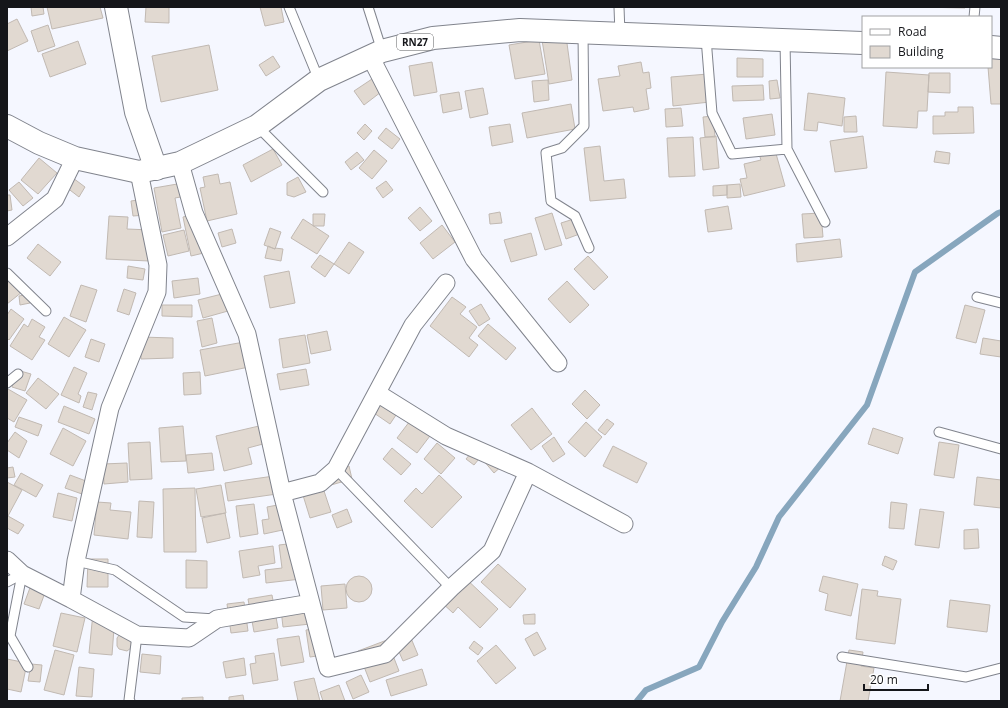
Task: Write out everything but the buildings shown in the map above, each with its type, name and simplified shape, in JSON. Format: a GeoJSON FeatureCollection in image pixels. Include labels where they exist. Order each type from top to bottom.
{"type":"FeatureCollection","features":[{"type":"Feature","properties":{"kind":"main road"},"geometry":{"type":"LineString","coordinates":[[116,7],[148,170]]}},
{"type":"Feature","properties":{"kind":"main road","name":"RN27"},"geometry":{"type":"LineString","coordinates":[[7,126],[39,143],[75,158],[148,170],[180,163],[256,126],[319,80],[376,54],[433,38],[520,30],[862,43]]}},
{"type":"Feature","properties":{"kind":"street"},"geometry":{"type":"LineString","coordinates":[[376,54],[474,259],[558,363]]}},
{"type":"Feature","properties":{"kind":"street"},"geometry":{"type":"LineString","coordinates":[[7,237],[55,198],[75,158]]}},
{"type":"Feature","properties":{"kind":"street"},"geometry":{"type":"LineString","coordinates":[[180,163],[194,213],[247,334],[282,493],[328,668],[385,654],[451,588],[492,551],[528,472]]}},
{"type":"Feature","properties":{"kind":"street"},"geometry":{"type":"LineString","coordinates":[[71,599],[76,560],[110,408],[157,292],[158,265],[148,170]]}},
{"type":"Feature","properties":{"kind":"street"},"geometry":{"type":"LineString","coordinates":[[282,493],[320,483],[336,469],[413,325],[446,283]]}},
{"type":"Feature","properties":{"kind":"street"},"geometry":{"type":"LineString","coordinates":[[377,393],[446,436],[528,472],[624,524]]}},
{"type":"Feature","properties":{"kind":"street"},"geometry":{"type":"LineString","coordinates":[[7,560],[22,574],[137,635],[188,638],[217,619],[311,603]]}},
{"type":"Feature","properties":{"kind":"lane"},"geometry":{"type":"LineString","coordinates":[[289,7],[319,80]]}},
{"type":"Feature","properties":{"kind":"lane"},"geometry":{"type":"LineString","coordinates":[[368,7],[376,54]]}},
{"type":"Feature","properties":{"kind":"lane"},"geometry":{"type":"LineString","coordinates":[[619,7],[620,34]]}},
{"type":"Feature","properties":{"kind":"lane"},"geometry":{"type":"LineString","coordinates":[[583,33],[584,126],[562,148],[546,153],[552,201],[575,216],[589,248]]}},
{"type":"Feature","properties":{"kind":"lane"},"geometry":{"type":"LineString","coordinates":[[706,38],[712,113],[732,154],[787,149]]}},
{"type":"Feature","properties":{"kind":"lane"},"geometry":{"type":"LineString","coordinates":[[785,41],[787,149],[825,222]]}},
{"type":"Feature","properties":{"kind":"lane"},"geometry":{"type":"LineString","coordinates":[[256,126],[323,192]]}},
{"type":"Feature","properties":{"kind":"lane"},"geometry":{"type":"LineString","coordinates":[[7,273],[46,311]]}},
{"type":"Feature","properties":{"kind":"lane"},"geometry":{"type":"LineString","coordinates":[[977,297],[1001,303]]}},
{"type":"Feature","properties":{"kind":"lane"},"geometry":{"type":"LineString","coordinates":[[7,383],[18,374]]}},
{"type":"Feature","properties":{"kind":"lane"},"geometry":{"type":"LineString","coordinates":[[939,432],[1001,449]]}},
{"type":"Feature","properties":{"kind":"lane"},"geometry":{"type":"LineString","coordinates":[[336,469],[451,588]]}},
{"type":"Feature","properties":{"kind":"lane"},"geometry":{"type":"LineString","coordinates":[[76,560],[115,570],[184,617],[217,619]]}},
{"type":"Feature","properties":{"kind":"lane"},"geometry":{"type":"LineString","coordinates":[[7,582],[22,574]]}},
{"type":"Feature","properties":{"kind":"lane"},"geometry":{"type":"LineString","coordinates":[[22,574],[10,636],[28,667]]}},
{"type":"Feature","properties":{"kind":"lane"},"geometry":{"type":"LineString","coordinates":[[130,701],[137,635]]}},
{"type":"Feature","properties":{"kind":"lane"},"geometry":{"type":"LineString","coordinates":[[842,657],[966,677],[1001,668]]}},
{"type":"Feature","properties":{"kind":"waterway"},"geometry":{"type":"LineString","coordinates":[[637,701],[646,690],[699,667],[722,622],[756,567],[779,517],[867,405],[915,272],[1001,212]]}}]}
